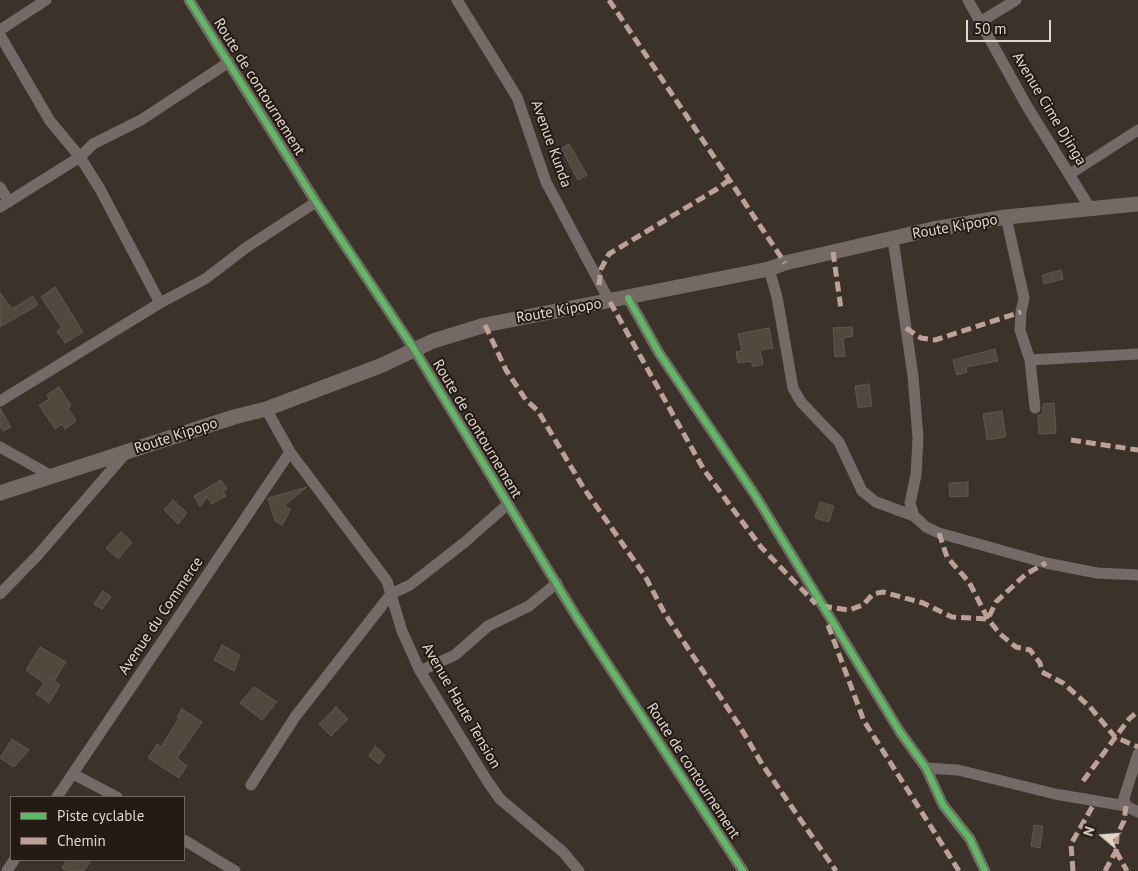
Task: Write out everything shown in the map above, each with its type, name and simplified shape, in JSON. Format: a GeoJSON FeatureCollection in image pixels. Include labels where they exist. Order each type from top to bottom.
{"type":"FeatureCollection","features":[{"type":"Feature","properties":{"kind":"main road","name":"Route Kipopo"},"geometry":{"type":"LineString","coordinates":[[0,492],[234,417],[266,409],[372,370],[433,340],[485,325],[610,302],[769,269],[785,262],[933,229],[1006,217],[1138,204]]}},
{"type":"Feature","properties":{"kind":"street"},"geometry":{"type":"LineString","coordinates":[[0,30],[46,0]]}},
{"type":"Feature","properties":{"kind":"street","name":"Route de contournement"},"geometry":{"type":"LineString","coordinates":[[189,0],[316,202],[414,350],[576,616],[743,871]]}},
{"type":"Feature","properties":{"kind":"street","name":"Avenue Kunda"},"geometry":{"type":"LineString","coordinates":[[457,0],[518,97],[546,182],[610,302]]}},
{"type":"Feature","properties":{"kind":"street","name":"Avenue Cime Djinga"},"geometry":{"type":"LineString","coordinates":[[968,0],[1028,108],[1090,208]]}},
{"type":"Feature","properties":{"kind":"street"},"geometry":{"type":"LineString","coordinates":[[980,22],[1016,0]]}},
{"type":"Feature","properties":{"kind":"street"},"geometry":{"type":"LineString","coordinates":[[0,35],[50,121],[80,157],[100,189],[160,303]]}},
{"type":"Feature","properties":{"kind":"street"},"geometry":{"type":"LineString","coordinates":[[0,187],[5,205],[80,157],[93,144],[141,120],[229,62]]}},
{"type":"Feature","properties":{"kind":"street"},"geometry":{"type":"LineString","coordinates":[[1070,174],[1138,130]]}},
{"type":"Feature","properties":{"kind":"street"},"geometry":{"type":"LineString","coordinates":[[0,401],[160,303],[205,279],[247,247],[316,202]]}},
{"type":"Feature","properties":{"kind":"street"},"geometry":{"type":"LineString","coordinates":[[1006,217],[1024,298],[1020,312],[1020,330],[1030,360],[1035,408]]}},
{"type":"Feature","properties":{"kind":"street"},"geometry":{"type":"LineString","coordinates":[[893,239],[913,376],[918,429],[916,475],[910,503],[914,516]]}},
{"type":"Feature","properties":{"kind":"street"},"geometry":{"type":"LineString","coordinates":[[769,269],[777,297],[793,388],[801,402],[839,442],[862,491],[876,502],[914,516],[926,527],[978,545],[1097,573],[1138,575]]}},
{"type":"Feature","properties":{"kind":"street"},"geometry":{"type":"LineString","coordinates":[[628,298],[659,353],[755,496],[900,732],[926,768],[944,805],[970,839],[985,871]]}},
{"type":"Feature","properties":{"kind":"street"},"geometry":{"type":"LineString","coordinates":[[1030,360],[1138,354]]}},
{"type":"Feature","properties":{"kind":"street","name":"Avenue Haute Tension"},"geometry":{"type":"LineString","coordinates":[[266,409],[290,452],[380,571],[391,594],[404,636],[420,671],[494,791],[511,810],[569,858],[579,871]]}},
{"type":"Feature","properties":{"kind":"street"},"geometry":{"type":"LineString","coordinates":[[0,447],[50,475]]}},
{"type":"Feature","properties":{"kind":"street","name":"Avenue du Commerce"},"geometry":{"type":"LineString","coordinates":[[58,796],[290,452]]}},
{"type":"Feature","properties":{"kind":"street"},"geometry":{"type":"LineString","coordinates":[[0,594],[37,556],[126,453]]}},
{"type":"Feature","properties":{"kind":"street"},"geometry":{"type":"LineString","coordinates":[[251,785],[295,717],[391,594],[410,585],[465,542],[508,504]]}},
{"type":"Feature","properties":{"kind":"street"},"geometry":{"type":"LineString","coordinates":[[420,671],[455,655],[488,626],[529,606],[557,583]]}},
{"type":"Feature","properties":{"kind":"street"},"geometry":{"type":"LineString","coordinates":[[1126,806],[1124,798],[1138,754]]}},
{"type":"Feature","properties":{"kind":"street"},"geometry":{"type":"LineString","coordinates":[[926,768],[958,770],[1055,794],[1126,806],[1138,812]]}},
{"type":"Feature","properties":{"kind":"street"},"geometry":{"type":"LineString","coordinates":[[72,774],[115,796]]}},
{"type":"Feature","properties":{"kind":"street"},"geometry":{"type":"LineString","coordinates":[[185,841],[236,871]]}},
{"type":"Feature","properties":{"kind":"building"},"geometry":{"type":"Polygon","coordinates":[[[569,144],[587,175],[578,180],[561,148],[569,144]]]}},
{"type":"Feature","properties":{"kind":"building"},"geometry":{"type":"Polygon","coordinates":[[[1061,270],[1063,279],[1044,284],[1042,275],[1061,270]]]}},
{"type":"Feature","properties":{"kind":"building"},"geometry":{"type":"Polygon","coordinates":[[[55,287],[83,332],[65,343],[57,331],[62,328],[41,297],[55,287]]]}},
{"type":"Feature","properties":{"kind":"building"},"geometry":{"type":"Polygon","coordinates":[[[0,293],[12,309],[33,296],[38,305],[0,327],[0,293]]]}},
{"type":"Feature","properties":{"kind":"building"},"geometry":{"type":"Polygon","coordinates":[[[852,327],[853,336],[843,338],[845,356],[835,357],[833,328],[852,327]]]}},
{"type":"Feature","properties":{"kind":"building"},"geometry":{"type":"Polygon","coordinates":[[[769,328],[773,348],[760,350],[763,364],[753,367],[751,361],[738,363],[736,352],[742,351],[738,334],[769,328]]]}},
{"type":"Feature","properties":{"kind":"building"},"geometry":{"type":"Polygon","coordinates":[[[995,349],[998,361],[966,367],[967,372],[957,375],[953,360],[995,349]]]}},
{"type":"Feature","properties":{"kind":"building"},"geometry":{"type":"Polygon","coordinates":[[[869,384],[872,406],[858,408],[855,386],[869,384]]]}},
{"type":"Feature","properties":{"kind":"building"},"geometry":{"type":"Polygon","coordinates":[[[59,387],[71,406],[68,408],[76,421],[65,429],[62,424],[55,429],[39,405],[49,399],[47,395],[59,387]]]}},
{"type":"Feature","properties":{"kind":"building"},"geometry":{"type":"Polygon","coordinates":[[[1054,403],[1056,433],[1039,434],[1038,415],[1043,414],[1043,404],[1054,403]]]}},
{"type":"Feature","properties":{"kind":"building"},"geometry":{"type":"Polygon","coordinates":[[[0,408],[11,427],[3,431],[0,426],[0,408]]]}},
{"type":"Feature","properties":{"kind":"building"},"geometry":{"type":"Polygon","coordinates":[[[1002,411],[1006,437],[987,440],[983,414],[1002,411]]]}},
{"type":"Feature","properties":{"kind":"building"},"geometry":{"type":"Polygon","coordinates":[[[221,480],[227,489],[223,491],[226,496],[212,504],[207,497],[200,507],[194,496],[221,480]]]}},
{"type":"Feature","properties":{"kind":"building"},"geometry":{"type":"Polygon","coordinates":[[[968,482],[968,496],[950,497],[949,483],[968,482]]]}},
{"type":"Feature","properties":{"kind":"building"},"geometry":{"type":"Polygon","coordinates":[[[307,487],[284,506],[291,509],[282,525],[275,521],[268,498],[307,487]]]}},
{"type":"Feature","properties":{"kind":"building"},"geometry":{"type":"Polygon","coordinates":[[[173,500],[187,513],[178,524],[164,510],[173,500]]]}},
{"type":"Feature","properties":{"kind":"building"},"geometry":{"type":"Polygon","coordinates":[[[820,502],[834,506],[829,522],[815,518],[820,502]]]}},
{"type":"Feature","properties":{"kind":"building"},"geometry":{"type":"Polygon","coordinates":[[[121,532],[132,542],[118,559],[106,548],[121,532]]]}},
{"type":"Feature","properties":{"kind":"building"},"geometry":{"type":"Polygon","coordinates":[[[103,591],[111,597],[102,609],[94,604],[103,591]]]}},
{"type":"Feature","properties":{"kind":"building"},"geometry":{"type":"Polygon","coordinates":[[[222,645],[240,655],[234,671],[214,660],[222,645]]]}},
{"type":"Feature","properties":{"kind":"building"},"geometry":{"type":"Polygon","coordinates":[[[40,647],[66,662],[54,681],[60,685],[49,703],[36,694],[44,683],[26,670],[40,647]]]}},
{"type":"Feature","properties":{"kind":"building"},"geometry":{"type":"Polygon","coordinates":[[[254,687],[277,702],[262,720],[240,703],[254,687]]]}},
{"type":"Feature","properties":{"kind":"building"},"geometry":{"type":"Polygon","coordinates":[[[336,707],[348,719],[331,736],[319,724],[336,707]]]}},
{"type":"Feature","properties":{"kind":"building"},"geometry":{"type":"Polygon","coordinates":[[[182,709],[202,722],[177,758],[187,766],[179,778],[148,758],[157,744],[161,747],[179,718],[177,717],[182,709]]]}},
{"type":"Feature","properties":{"kind":"building"},"geometry":{"type":"Polygon","coordinates":[[[12,739],[29,750],[14,767],[0,758],[12,739]]]}},
{"type":"Feature","properties":{"kind":"building"},"geometry":{"type":"Polygon","coordinates":[[[375,746],[385,755],[379,764],[369,756],[375,746]]]}},
{"type":"Feature","properties":{"kind":"building"},"geometry":{"type":"Polygon","coordinates":[[[1034,825],[1043,826],[1040,848],[1031,846],[1034,825]]]}},
{"type":"Feature","properties":{"kind":"building"},"geometry":{"type":"Polygon","coordinates":[[[66,861],[90,861],[84,871],[67,871],[62,868],[66,861]]]}},
{"type":"Feature","properties":{"kind":"marked path"},"geometry":{"type":"LineString","coordinates":[[609,0],[785,263]]}},
{"type":"Feature","properties":{"kind":"marked path"},"geometry":{"type":"LineString","coordinates":[[599,285],[601,269],[609,254],[729,180]]}},
{"type":"Feature","properties":{"kind":"marked path"},"geometry":{"type":"LineString","coordinates":[[833,252],[841,309]]}},
{"type":"Feature","properties":{"kind":"marked path"},"geometry":{"type":"LineString","coordinates":[[610,302],[704,470],[761,547],[816,604]]}},
{"type":"Feature","properties":{"kind":"marked path"},"geometry":{"type":"LineString","coordinates":[[906,328],[921,338],[935,340],[1021,312]]}},
{"type":"Feature","properties":{"kind":"marked path"},"geometry":{"type":"LineString","coordinates":[[485,325],[506,370],[526,400],[538,411],[583,487],[645,576],[665,614],[739,725],[762,764],[836,871]]}},
{"type":"Feature","properties":{"kind":"marked path"},"geometry":{"type":"LineString","coordinates":[[1071,440],[1138,450]]}},
{"type":"Feature","properties":{"kind":"marked path"},"geometry":{"type":"LineString","coordinates":[[939,533],[947,557],[969,582],[988,619],[1000,634],[1016,647],[1030,650],[1040,663],[1042,672],[1063,683],[1090,707],[1115,737],[1138,747]]}},
{"type":"Feature","properties":{"kind":"marked path"},"geometry":{"type":"LineString","coordinates":[[822,606],[849,610],[863,605],[873,594],[883,592],[923,603],[952,617],[988,619],[996,602],[1026,574],[1046,563]]}},
{"type":"Feature","properties":{"kind":"marked path"},"geometry":{"type":"LineString","coordinates":[[828,625],[864,721],[959,871]]}},
{"type":"Feature","properties":{"kind":"marked path"},"geometry":{"type":"LineString","coordinates":[[1083,781],[1129,719],[1138,711]]}},
{"type":"Feature","properties":{"kind":"marked path"},"geometry":{"type":"LineString","coordinates":[[1073,871],[1071,844],[1095,802]]}},
{"type":"Feature","properties":{"kind":"marked path"},"geometry":{"type":"LineString","coordinates":[[1105,871],[1116,851],[1117,835],[1124,821],[1126,806]]}},
{"type":"Feature","properties":{"kind":"marked path"},"geometry":{"type":"LineString","coordinates":[[1116,851],[1127,871]]}},
{"type":"Feature","properties":{"kind":"cycle path"},"geometry":{"type":"LineString","coordinates":[[189,0],[316,202],[414,349],[576,616],[743,871]]}},
{"type":"Feature","properties":{"kind":"cycle path"},"geometry":{"type":"LineString","coordinates":[[628,298],[659,353],[755,495],[900,732],[926,768],[943,805],[970,839],[985,871]]}}]}
